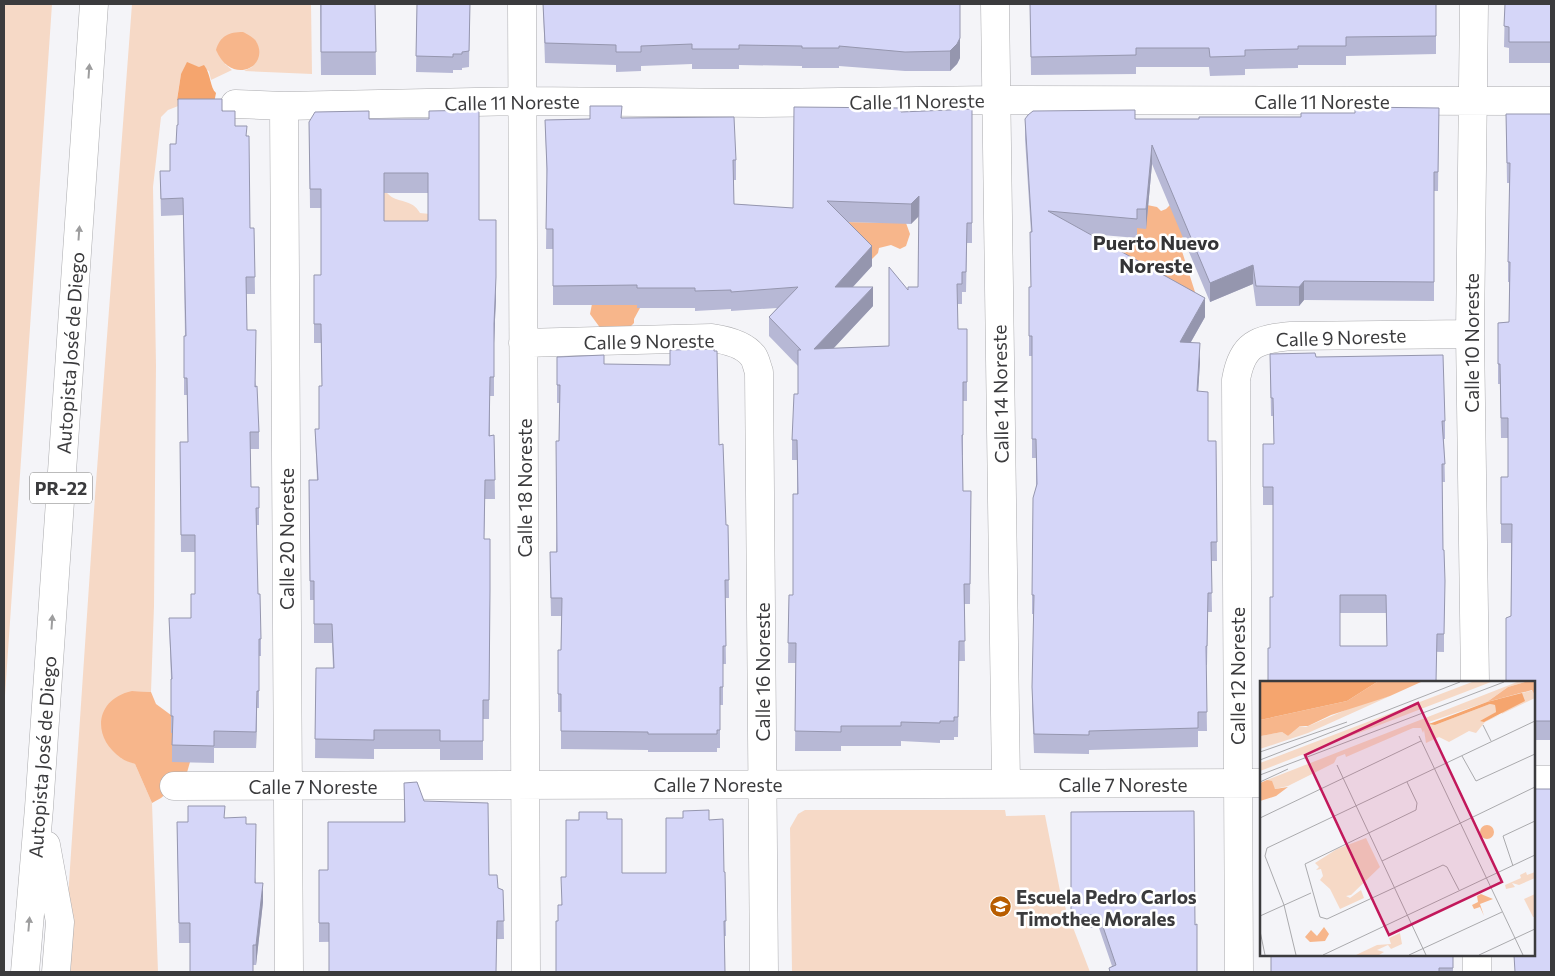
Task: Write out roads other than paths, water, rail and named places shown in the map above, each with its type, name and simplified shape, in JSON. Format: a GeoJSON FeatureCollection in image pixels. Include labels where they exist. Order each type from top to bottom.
{"type":"FeatureCollection","features":[{"type":"Feature","properties":{"kind":"main road","name":"Autopista José de Diego"},"geometry":{"type":"LineString","coordinates":[[25,972],[39,808],[94,4]]}},
{"type":"Feature","properties":{"kind":"main road","name":"Calle 18 Noreste"},"geometry":{"type":"LineString","coordinates":[[522,4],[526,972]]}},
{"type":"Feature","properties":{"kind":"main road","name":"Calle 14 Noreste"},"geometry":{"type":"LineString","coordinates":[[995,4],[1006,784]]}},
{"type":"Feature","properties":{"kind":"main road","name":"Calle 10 Noreste"},"geometry":{"type":"LineString","coordinates":[[1474,4],[1470,334],[1475,681]]}},
{"type":"Feature","properties":{"kind":"main road","name":"Calle 11 Noreste"},"geometry":{"type":"LineString","coordinates":[[235,104],[284,106],[522,101],[1551,101]]}},
{"type":"Feature","properties":{"kind":"main road","name":"Calle 20 Noreste"},"geometry":{"type":"LineString","coordinates":[[284,106],[289,972]]}},
{"type":"Feature","properties":{"kind":"main road","name":"Calle 9 Noreste"},"geometry":{"type":"LineString","coordinates":[[1236,380],[1238,365],[1246,354],[1254,344],[1267,339],[1291,336],[1470,334]]}},
{"type":"Feature","properties":{"kind":"main road","name":"Calle 9 Noreste"},"geometry":{"type":"LineString","coordinates":[[524,343],[712,338],[728,341],[743,348],[753,356],[759,372]]}},
{"type":"Feature","properties":{"kind":"main road","name":"Calle 16 Noreste"},"geometry":{"type":"LineString","coordinates":[[759,372],[764,972]]}},
{"type":"Feature","properties":{"kind":"main road","name":"Calle 12 Noreste"},"geometry":{"type":"LineString","coordinates":[[1236,380],[1250,783],[1239,972]]}},
{"type":"Feature","properties":{"kind":"main road"},"geometry":{"type":"LineString","coordinates":[[1535,780],[1551,780]]}},
{"type":"Feature","properties":{"kind":"main road","name":"Calle 7 Noreste"},"geometry":{"type":"LineString","coordinates":[[174,786],[1250,783]]}},
{"type":"Feature","properties":{"kind":"main road"},"geometry":{"type":"LineString","coordinates":[[39,808],[60,922],[56,972]]}},
{"type":"Feature","properties":{"kind":"main road"},"geometry":{"type":"LineString","coordinates":[[1477,956],[1477,972]]}},
{"type":"Feature","properties":{"kind":"place","name":"Escuela Pedro Carlos Timothee Morales"},"geometry":{"type":"Point","coordinates":[1000,907]}},
{"type":"Feature","properties":{"kind":"district","name":"Puerto Nuevo Noreste"},"geometry":{"type":"Point","coordinates":[1156,254]}}]}
